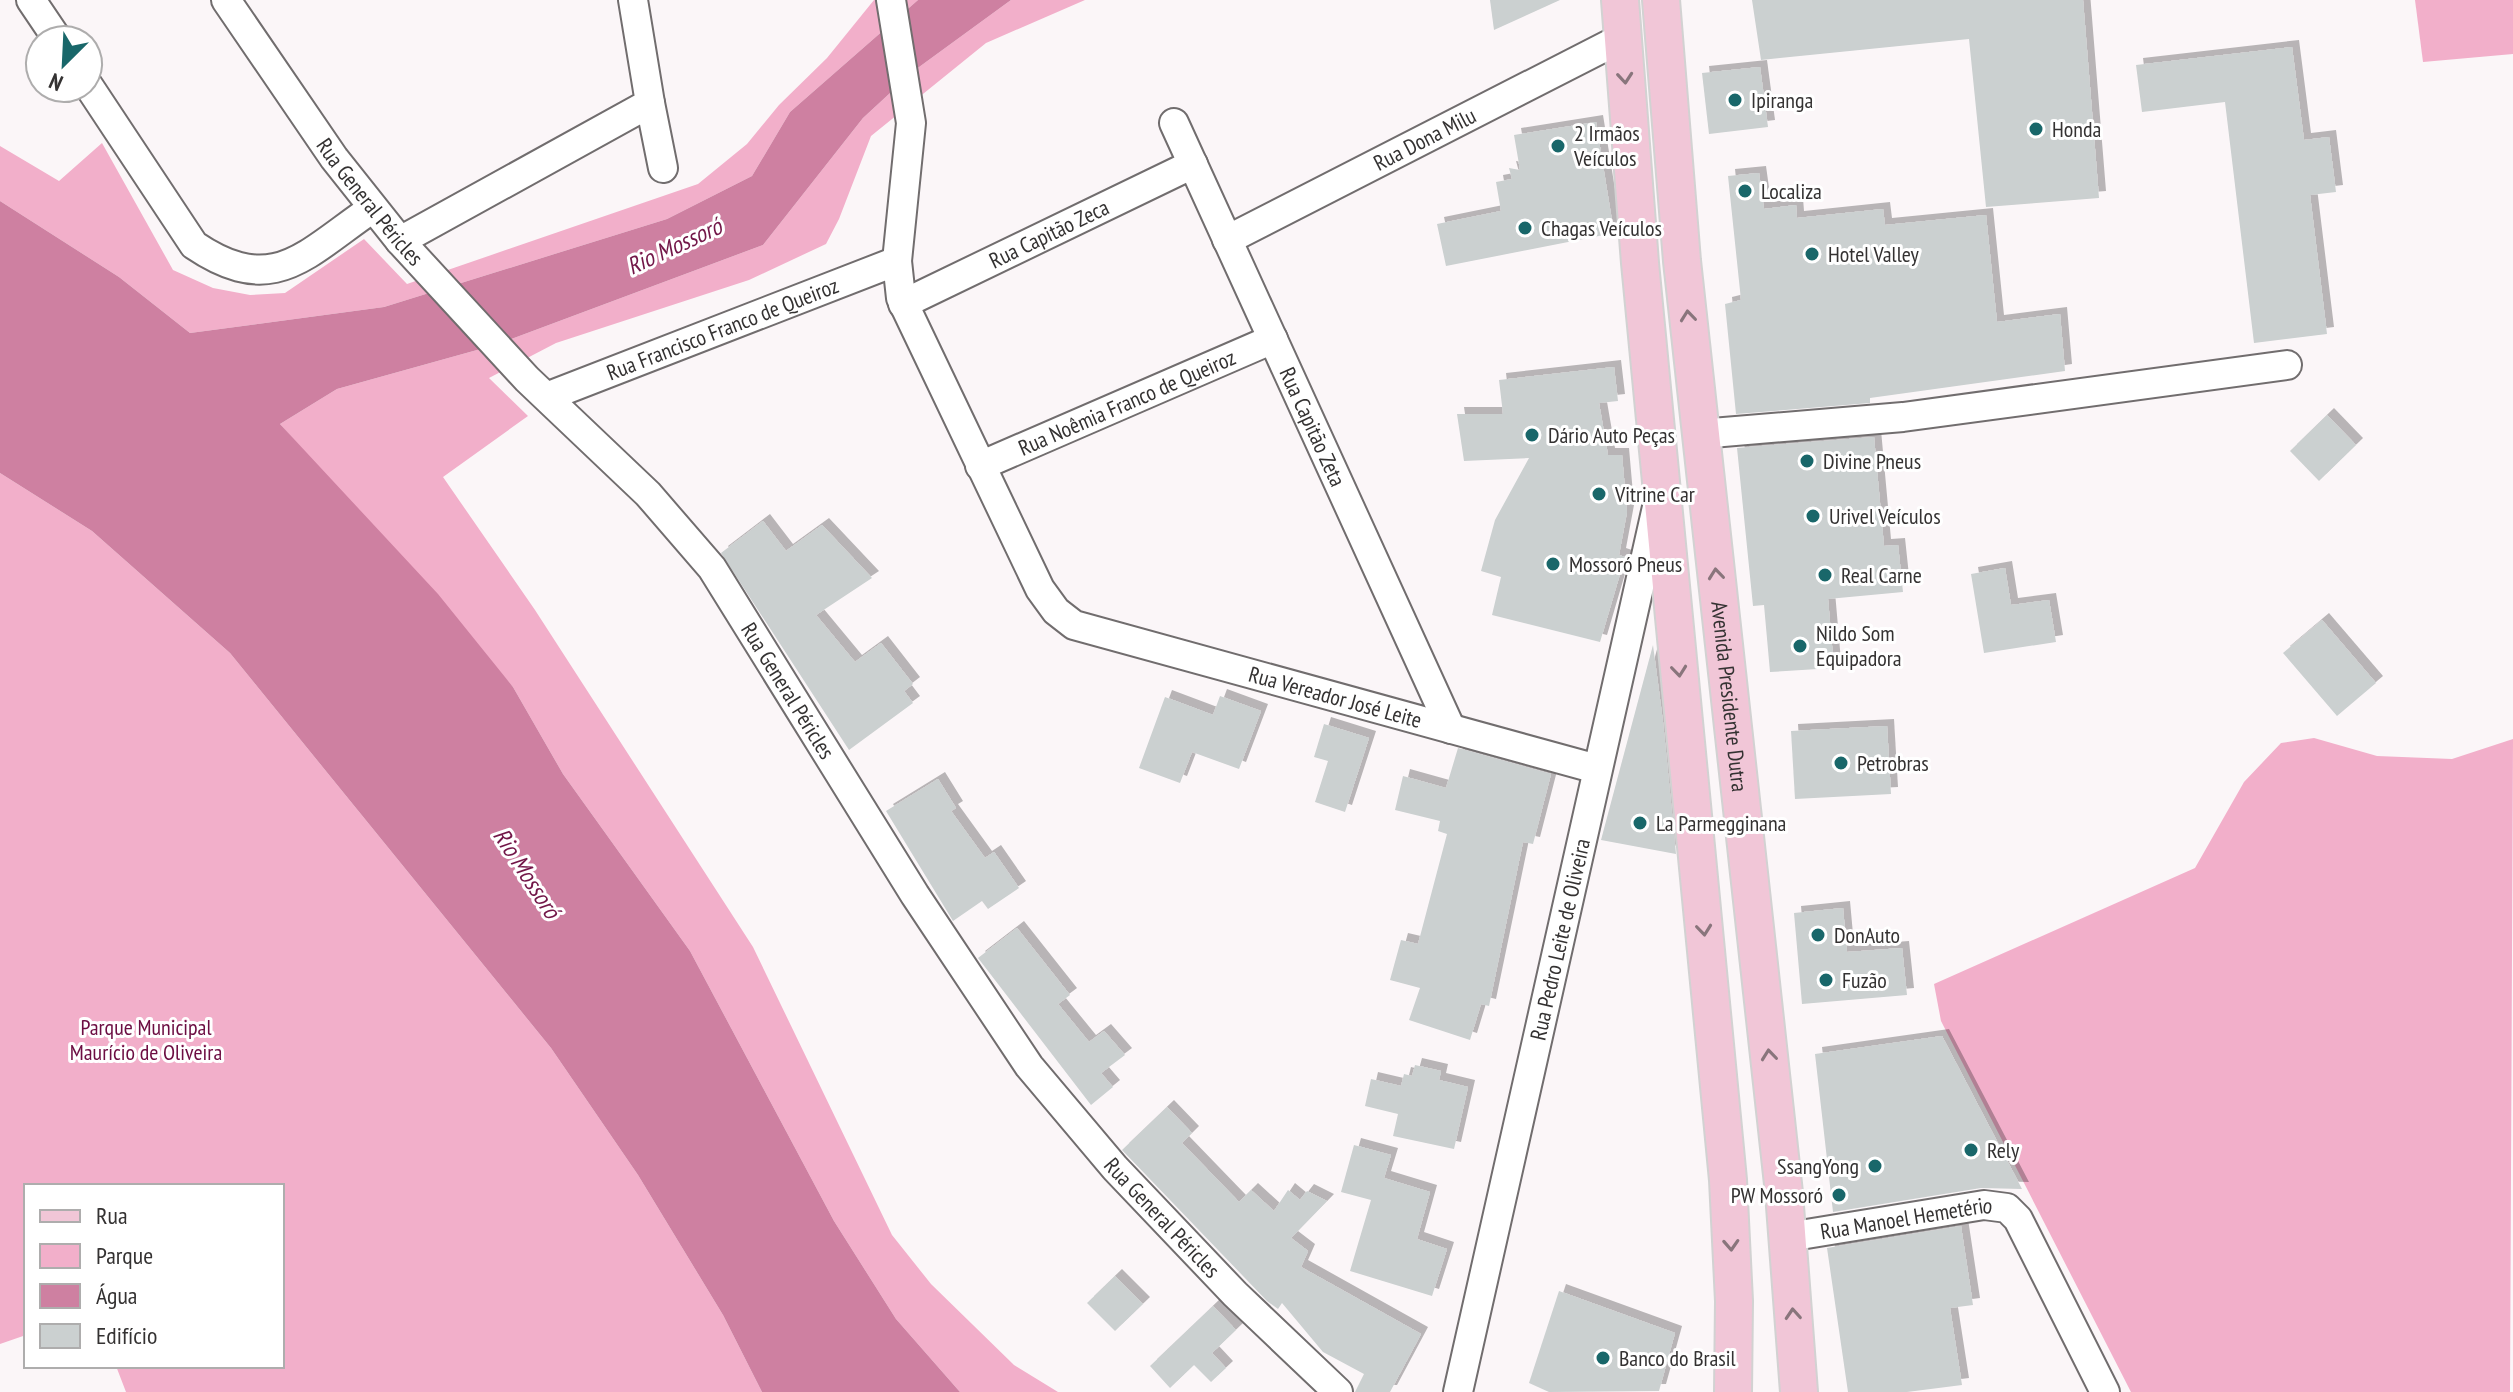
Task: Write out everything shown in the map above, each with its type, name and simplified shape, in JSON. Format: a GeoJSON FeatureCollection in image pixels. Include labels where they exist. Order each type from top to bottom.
{"type":"FeatureCollection","features":[{"type":"Feature","properties":{"kind":"main road"},"geometry":{"type":"LineString","coordinates":[[1620,0],[1640,263],[1728,1180],[1734,1301],[1733,1392]]}},
{"type":"Feature","properties":{"kind":"main road","name":"Avenida Presidente Dutra"},"geometry":{"type":"LineString","coordinates":[[1661,0],[1682,261],[1782,1173],[1799,1392]]}},
{"type":"Feature","properties":{"kind":"main road"},"geometry":{"type":"LineString","coordinates":[[1640,263],[1682,261]]}},
{"type":"Feature","properties":{"kind":"main road"},"geometry":{"type":"LineString","coordinates":[[1728,1180],[1782,1173]]}},
{"type":"Feature","properties":{"kind":"street"},"geometry":{"type":"LineString","coordinates":[[31,0],[47,24]]}},
{"type":"Feature","properties":{"kind":"street","name":"Rua General Péricles"},"geometry":{"type":"LineString","coordinates":[[226,0],[334,158],[400,241],[538,388],[648,494],[712,568],[899,870],[1029,1066],[1115,1168],[1235,1294],[1338,1392]]}},
{"type":"Feature","properties":{"kind":"street"},"geometry":{"type":"LineString","coordinates":[[633,0],[663,168]]}},
{"type":"Feature","properties":{"kind":"street"},"geometry":{"type":"LineString","coordinates":[[891,0],[911,123],[897,261],[903,304],[980,466]]}},
{"type":"Feature","properties":{"kind":"street","name":"Rua Dona Milu"},"geometry":{"type":"LineString","coordinates":[[1227,240],[1622,38]]}},
{"type":"Feature","properties":{"kind":"street"},"geometry":{"type":"LineString","coordinates":[[400,241],[650,103]]}},
{"type":"Feature","properties":{"kind":"street"},"geometry":{"type":"LineString","coordinates":[[101,104],[194,245],[216,260],[242,269],[273,271],[294,261],[373,208]]}},
{"type":"Feature","properties":{"kind":"street","name":"Rua Capitão Zeta"},"geometry":{"type":"LineString","coordinates":[[1174,123],[1451,729]]}},
{"type":"Feature","properties":{"kind":"street","name":"Rua Capitão Zeca"},"geometry":{"type":"LineString","coordinates":[[903,304],[1193,164]]}},
{"type":"Feature","properties":{"kind":"street","name":"Rua Francisco Franco de Queiroz"},"geometry":{"type":"LineString","coordinates":[[538,388],[897,261]]}},
{"type":"Feature","properties":{"kind":"street","name":"Rua Noêmia Franco de Queiroz"},"geometry":{"type":"LineString","coordinates":[[980,466],[1273,339]]}},
{"type":"Feature","properties":{"kind":"street"},"geometry":{"type":"LineString","coordinates":[[1700,434],[1903,417],[2287,365]]}},
{"type":"Feature","properties":{"kind":"street","name":"Rua Vereador José Leite"},"geometry":{"type":"LineString","coordinates":[[980,466],[1040,589],[1056,611],[1074,625],[1597,769]]}},
{"type":"Feature","properties":{"kind":"street","name":"Rua Pedro Leite de Oliveira"},"geometry":{"type":"LineString","coordinates":[[1458,1392],[1661,487]]}},
{"type":"Feature","properties":{"kind":"street","name":"Rua Manoel Hemetério"},"geometry":{"type":"LineString","coordinates":[[1788,1237],[1984,1205],[2007,1208],[2018,1219],[2105,1392]]}},
{"type":"Feature","properties":{"kind":"green space"},"geometry":{"type":"Polygon","coordinates":[[[874,0],[918,0],[790,112],[752,176],[667,219],[384,307],[190,333],[119,277],[0,201],[0,146],[59,181],[102,143],[173,270],[213,288],[250,295],[285,293],[364,239],[407,284],[698,184],[747,144],[779,105],[827,58],[874,0]]]}},
{"type":"Feature","properties":{"kind":"green space"},"geometry":{"type":"Polygon","coordinates":[[[1011,0],[1085,0],[986,43],[871,136],[826,244],[749,280],[556,343],[489,378],[528,416],[443,477],[535,610],[753,947],[892,1235],[931,1284],[1014,1365],[1058,1392],[960,1392],[896,1319],[834,1221],[690,951],[563,774],[513,687],[280,424],[337,389],[495,345],[763,245],[863,118],[915,70],[1011,0]]]}},
{"type":"Feature","properties":{"kind":"green space"},"geometry":{"type":"Polygon","coordinates":[[[2415,0],[2513,0],[2513,54],[2423,62],[2415,0]]]}},
{"type":"Feature","properties":{"kind":"green space","name":"Parque Municipal Maurício de Oliveira"},"geometry":{"type":"Polygon","coordinates":[[[0,473],[92,531],[230,653],[551,1048],[638,1175],[723,1315],[762,1392],[126,1392],[117,1368],[284,1368],[284,1184],[24,1184],[24,1336],[0,1344],[0,473]]]}},
{"type":"Feature","properties":{"kind":"green space"},"geometry":{"type":"Polygon","coordinates":[[[2314,738],[2377,756],[2452,759],[2513,739],[2510,1392],[2131,1392],[1941,1021],[1934,984],[2195,868],[2244,782],[2281,743],[2314,738]]]}},
{"type":"Feature","properties":{"kind":"water","name":"Rio Mossoró"},"geometry":{"type":"Polygon","coordinates":[[[918,0],[1011,0],[915,70],[863,118],[763,245],[495,345],[337,389],[280,424],[438,594],[513,687],[563,774],[690,951],[834,1221],[896,1319],[960,1392],[762,1392],[723,1315],[638,1175],[551,1048],[230,653],[92,531],[0,473],[0,201],[119,277],[190,333],[384,307],[667,219],[752,176],[790,112],[918,0]]]}},
{"type":"Feature","properties":{"kind":"building"},"geometry":{"type":"Polygon","coordinates":[[[1490,0],[1560,0],[1494,30],[1490,0]]]}},
{"type":"Feature","properties":{"kind":"building","name":"Honda"},"geometry":{"type":"Polygon","coordinates":[[[1752,0],[2083,0],[2099,198],[1986,207],[1969,39],[1761,60],[1752,0]]]}},
{"type":"Feature","properties":{"kind":"building"},"geometry":{"type":"Polygon","coordinates":[[[2292,47],[2304,140],[2329,137],[2336,192],[2310,195],[2327,334],[2254,343],[2225,102],[2142,112],[2136,65],[2292,47]]]}},
{"type":"Feature","properties":{"kind":"building","name":"Ipiranga"},"geometry":{"type":"Polygon","coordinates":[[[1760,67],[1768,127],[1709,134],[1702,73],[1760,67]]]}},
{"type":"Feature","properties":{"kind":"building"},"geometry":{"type":"Polygon","coordinates":[[[1596,122],[1614,233],[1446,266],[1437,224],[1501,211],[1496,182],[1512,179],[1509,168],[1520,170],[1514,135],[1596,122]]]}},
{"type":"Feature","properties":{"kind":"building"},"geometry":{"type":"Polygon","coordinates":[[[1759,173],[1764,209],[1796,205],[1797,218],[1883,209],[1885,225],[1986,215],[1997,322],[2060,314],[2065,371],[1870,398],[1870,403],[1736,414],[1725,304],[1741,300],[1728,176],[1759,173]]]}},
{"type":"Feature","properties":{"kind":"building"},"geometry":{"type":"Polygon","coordinates":[[[1614,367],[1618,401],[1599,403],[1608,455],[1622,455],[1627,512],[1619,555],[1625,557],[1600,642],[1492,615],[1501,577],[1481,571],[1495,520],[1529,458],[1464,461],[1457,414],[1503,414],[1499,380],[1614,367]]]}},
{"type":"Feature","properties":{"kind":"building"},"geometry":{"type":"Polygon","coordinates":[[[2327,415],[2356,445],[2319,481],[2290,451],[2327,415]]]}},
{"type":"Feature","properties":{"kind":"building"},"geometry":{"type":"Polygon","coordinates":[[[1874,437],[1884,546],[1898,545],[1903,592],[1828,599],[1834,668],[1770,672],[1764,605],[1753,606],[1737,448],[1874,437]]]}},
{"type":"Feature","properties":{"kind":"building"},"geometry":{"type":"Polygon","coordinates":[[[763,521],[786,551],[822,525],[872,578],[816,615],[855,662],[881,643],[913,684],[904,691],[913,703],[849,750],[721,553],[763,521]]]}},
{"type":"Feature","properties":{"kind":"building"},"geometry":{"type":"Polygon","coordinates":[[[2005,568],[2011,605],[2049,600],[2056,642],[1984,653],[1971,574],[2005,568]]]}},
{"type":"Feature","properties":{"kind":"building"},"geometry":{"type":"Polygon","coordinates":[[[2322,620],[2376,683],[2337,716],[2283,653],[2322,620]]]}},
{"type":"Feature","properties":{"kind":"building"},"geometry":{"type":"Polygon","coordinates":[[[1653,645],[1663,722],[1676,854],[1601,840],[1653,645]]]}},
{"type":"Feature","properties":{"kind":"building"},"geometry":{"type":"Polygon","coordinates":[[[1220,696],[1261,711],[1239,769],[1192,752],[1180,783],[1139,768],[1165,697],[1213,715],[1220,696]]]}},
{"type":"Feature","properties":{"kind":"building"},"geometry":{"type":"Polygon","coordinates":[[[1324,724],[1369,738],[1345,812],[1315,802],[1328,761],[1314,757],[1324,724]]]}},
{"type":"Feature","properties":{"kind":"building","name":"Petrobras"},"geometry":{"type":"Polygon","coordinates":[[[1887,726],[1891,794],[1795,799],[1791,731],[1887,726]]]}},
{"type":"Feature","properties":{"kind":"building"},"geometry":{"type":"Polygon","coordinates":[[[1458,748],[1551,774],[1533,844],[1523,842],[1489,1006],[1481,1004],[1470,1040],[1409,1020],[1420,988],[1390,980],[1401,940],[1418,944],[1447,834],[1438,831],[1440,821],[1395,810],[1403,776],[1446,788],[1458,748]]]}},
{"type":"Feature","properties":{"kind":"building"},"geometry":{"type":"Polygon","coordinates":[[[938,779],[956,808],[951,811],[985,858],[994,852],[1019,888],[988,909],[982,901],[953,921],[886,811],[938,779]]]}},
{"type":"Feature","properties":{"kind":"building"},"geometry":{"type":"Polygon","coordinates":[[[1843,908],[1847,952],[1902,948],[1907,995],[1802,1004],[1794,913],[1843,908]]]}},
{"type":"Feature","properties":{"kind":"building"},"geometry":{"type":"Polygon","coordinates":[[[1017,928],[1070,995],[1058,1004],[1089,1042],[1104,1031],[1125,1055],[1101,1073],[1113,1087],[1091,1105],[978,958],[1017,928]]]}},
{"type":"Feature","properties":{"kind":"building"},"geometry":{"type":"Polygon","coordinates":[[[1942,1036],[2022,1189],[1981,1188],[1833,1212],[1815,1054],[1942,1036]]]}},
{"type":"Feature","properties":{"kind":"building"},"geometry":{"type":"Polygon","coordinates":[[[1415,1065],[1441,1071],[1439,1080],[1468,1087],[1454,1149],[1393,1136],[1398,1114],[1365,1106],[1371,1079],[1401,1086],[1404,1074],[1412,1076],[1415,1065]]]}},
{"type":"Feature","properties":{"kind":"building"},"geometry":{"type":"Polygon","coordinates":[[[1167,1107],[1192,1133],[1182,1143],[1239,1202],[1251,1190],[1274,1211],[1288,1190],[1300,1200],[1307,1191],[1327,1201],[1291,1238],[1308,1251],[1301,1267],[1421,1334],[1390,1392],[1355,1392],[1364,1374],[1323,1352],[1282,1303],[1278,1309],[1267,1301],[1122,1150],[1167,1107]]]}},
{"type":"Feature","properties":{"kind":"building"},"geometry":{"type":"Polygon","coordinates":[[[1354,1145],[1391,1155],[1384,1178],[1430,1192],[1417,1239],[1447,1249],[1432,1296],[1350,1271],[1371,1200],[1341,1192],[1354,1145]]]}},
{"type":"Feature","properties":{"kind":"building"},"geometry":{"type":"Polygon","coordinates":[[[1961,1226],[1973,1305],[1950,1308],[1962,1385],[1907,1392],[1848,1392],[1827,1248],[1961,1226]]]}},
{"type":"Feature","properties":{"kind":"building"},"geometry":{"type":"Polygon","coordinates":[[[1115,1276],[1143,1304],[1115,1331],[1087,1303],[1115,1276]]]}},
{"type":"Feature","properties":{"kind":"building","name":"Banco do Brasil"},"geometry":{"type":"Polygon","coordinates":[[[1559,1291],[1675,1333],[1659,1391],[1549,1392],[1529,1383],[1559,1291]]]}},
{"type":"Feature","properties":{"kind":"building"},"geometry":{"type":"Polygon","coordinates":[[[1213,1306],[1236,1330],[1212,1353],[1226,1368],[1211,1382],[1194,1365],[1170,1388],[1150,1366],[1213,1306]]]}},
{"type":"Feature","properties":{"kind":"place","name":"Ipiranga"},"geometry":{"type":"Point","coordinates":[1735,100]}},
{"type":"Feature","properties":{"kind":"place","name":"Honda"},"geometry":{"type":"Point","coordinates":[2036,129]}},
{"type":"Feature","properties":{"kind":"place","name":"2 Irmãos Veículos"},"geometry":{"type":"Point","coordinates":[1558,146]}},
{"type":"Feature","properties":{"kind":"place","name":"Localiza"},"geometry":{"type":"Point","coordinates":[1745,191]}},
{"type":"Feature","properties":{"kind":"place","name":"Chagas Veículos"},"geometry":{"type":"Point","coordinates":[1525,228]}},
{"type":"Feature","properties":{"kind":"place","name":"Hotel Valley"},"geometry":{"type":"Point","coordinates":[1812,254]}},
{"type":"Feature","properties":{"kind":"place","name":"Dário Auto Peças"},"geometry":{"type":"Point","coordinates":[1532,435]}},
{"type":"Feature","properties":{"kind":"place","name":"Divine Pneus"},"geometry":{"type":"Point","coordinates":[1807,461]}},
{"type":"Feature","properties":{"kind":"place","name":"Vitrine Car"},"geometry":{"type":"Point","coordinates":[1599,494]}},
{"type":"Feature","properties":{"kind":"place","name":"Urivel Veículos"},"geometry":{"type":"Point","coordinates":[1813,516]}},
{"type":"Feature","properties":{"kind":"place","name":"Mossoró Pneus"},"geometry":{"type":"Point","coordinates":[1553,564]}},
{"type":"Feature","properties":{"kind":"place","name":"Real Carne"},"geometry":{"type":"Point","coordinates":[1825,575]}},
{"type":"Feature","properties":{"kind":"place","name":"Nildo Som Equipadora"},"geometry":{"type":"Point","coordinates":[1800,646]}},
{"type":"Feature","properties":{"kind":"place","name":"Petrobras"},"geometry":{"type":"Point","coordinates":[1841,763]}},
{"type":"Feature","properties":{"kind":"place","name":"La Parmegginana"},"geometry":{"type":"Point","coordinates":[1640,823]}},
{"type":"Feature","properties":{"kind":"place","name":"DonAuto"},"geometry":{"type":"Point","coordinates":[1818,935]}},
{"type":"Feature","properties":{"kind":"place","name":"Fuzão"},"geometry":{"type":"Point","coordinates":[1826,980]}},
{"type":"Feature","properties":{"kind":"place","name":"Rely"},"geometry":{"type":"Point","coordinates":[1971,1150]}},
{"type":"Feature","properties":{"kind":"place","name":"SsangYong"},"geometry":{"type":"Point","coordinates":[1875,1166]}},
{"type":"Feature","properties":{"kind":"place","name":"PW Mossoró"},"geometry":{"type":"Point","coordinates":[1839,1195]}},
{"type":"Feature","properties":{"kind":"place","name":"Banco do Brasil"},"geometry":{"type":"Point","coordinates":[1603,1358]}}]}
